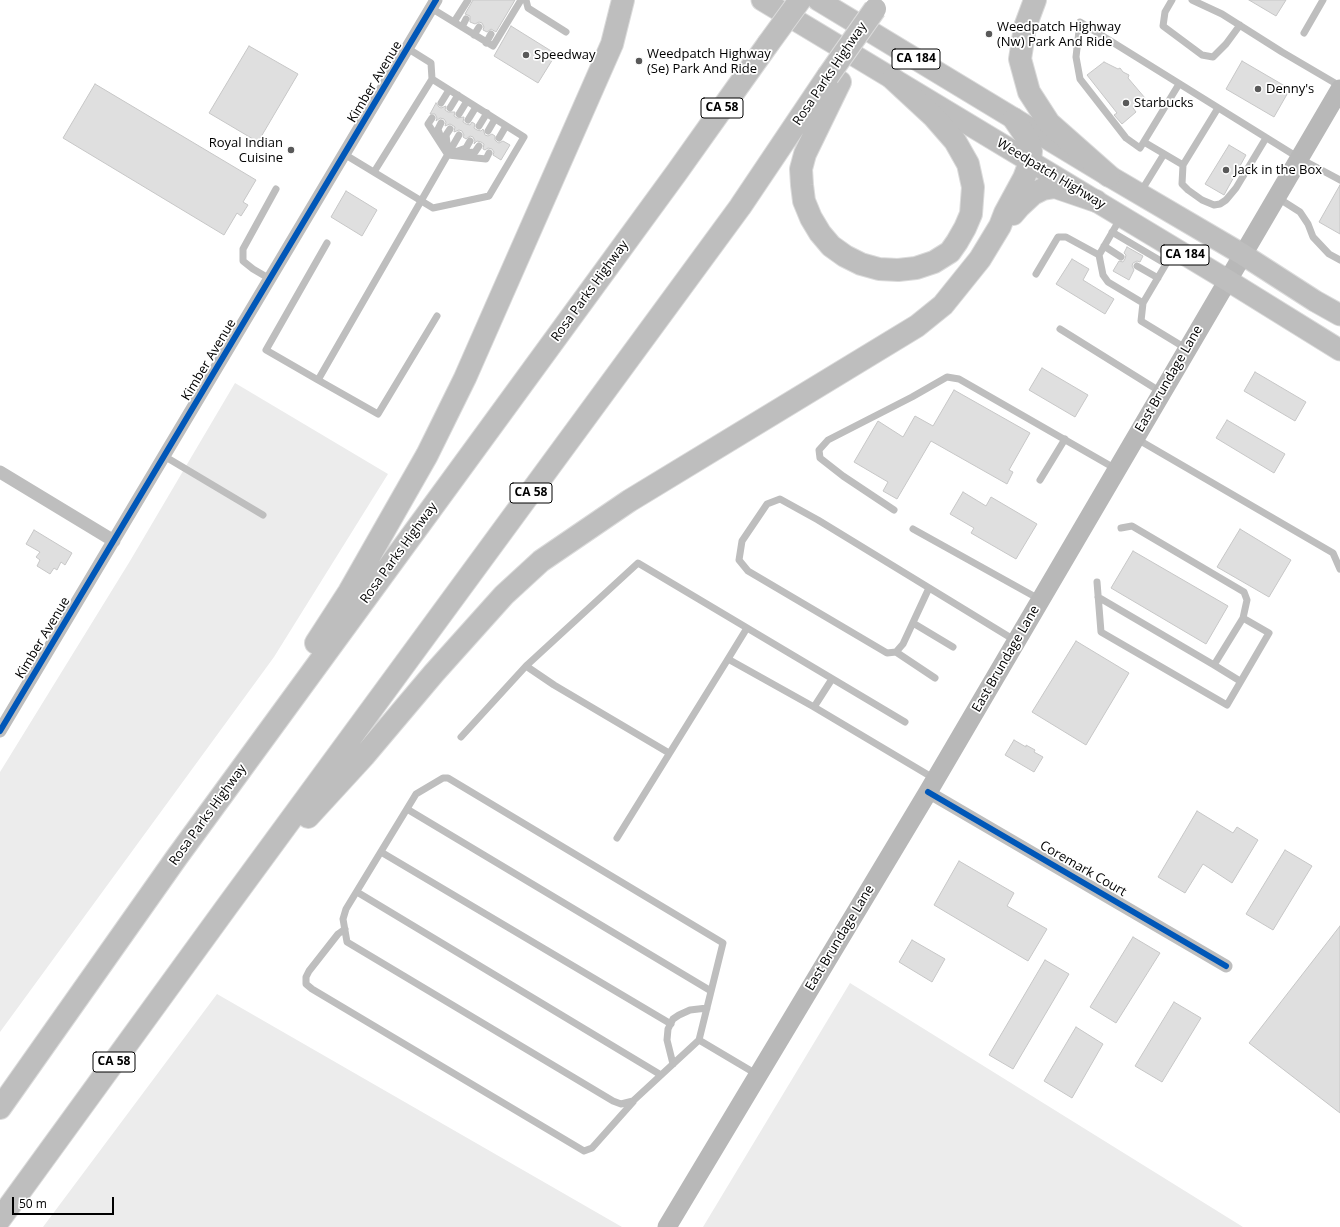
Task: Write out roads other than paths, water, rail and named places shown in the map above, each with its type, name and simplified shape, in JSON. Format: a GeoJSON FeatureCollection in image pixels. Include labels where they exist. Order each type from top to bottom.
{"type":"FeatureCollection","features":[{"type":"Feature","properties":{"kind":"highway"},"geometry":{"type":"LineString","coordinates":[[177,857],[350,592],[427,455],[465,378],[612,44],[623,0]]}},
{"type":"Feature","properties":{"kind":"highway"},"geometry":{"type":"LineString","coordinates":[[763,41],[781,0]]}},
{"type":"Feature","properties":{"kind":"highway","name":"Rosa Parks Highway"},"geometry":{"type":"LineString","coordinates":[[0,1108],[177,857],[677,172],[763,41],[800,0]]}},
{"type":"Feature","properties":{"kind":"highway"},"geometry":{"type":"LineString","coordinates":[[1035,0],[1025,27],[1020,60],[1029,92],[1049,123],[1110,176]]}},
{"type":"Feature","properties":{"kind":"highway"},"geometry":{"type":"LineString","coordinates":[[878,4],[834,79],[805,154],[801,169],[802,186],[804,202],[811,218],[820,233],[831,246],[845,256],[861,264],[898,270],[916,268],[934,262],[950,252],[957,242],[971,214],[973,187],[968,164],[955,141],[934,117],[893,79]]}},
{"type":"Feature","properties":{"kind":"highway","name":"Rosa Parks Highway"},"geometry":{"type":"LineString","coordinates":[[228,905],[834,79]]}},
{"type":"Feature","properties":{"kind":"highway"},"geometry":{"type":"LineString","coordinates":[[228,905],[364,756],[434,673],[504,595],[541,562],[629,501],[917,326],[943,305],[980,259],[1000,226],[1005,213],[1024,178],[1030,162],[1031,151],[1029,141],[1014,119]]}},
{"type":"Feature","properties":{"kind":"highway"},"geometry":{"type":"LineString","coordinates":[[1000,226],[1033,194],[1043,189],[1055,187],[1096,201]]}},
{"type":"Feature","properties":{"kind":"highway","name":"CA 58"},"geometry":{"type":"LineString","coordinates":[[0,1219],[228,905]]}},
{"type":"Feature","properties":{"kind":"main road","name":"Weedpatch Highway"},"geometry":{"type":"LineString","coordinates":[[762,0],[1096,201],[1117,224],[1170,257],[1227,280],[1340,350]]}},
{"type":"Feature","properties":{"kind":"main road","name":"CA 184"},"geometry":{"type":"LineString","coordinates":[[818,0],[1014,119],[1242,254],[1315,301],[1340,315]]}},
{"type":"Feature","properties":{"kind":"main road","name":"East Brundage Lane"},"geometry":{"type":"LineString","coordinates":[[667,1227],[932,785],[1340,89]]}},
{"type":"Feature","properties":{"kind":"street","name":"Kimber Avenue"},"geometry":{"type":"LineString","coordinates":[[0,731],[434,4]]}},
{"type":"Feature","properties":{"kind":"street"},"geometry":{"type":"LineString","coordinates":[[0,472],[114,540]]}},
{"type":"Feature","properties":{"kind":"street","name":"Coremark Court"},"geometry":{"type":"LineString","coordinates":[[932,785],[1226,966]]}},
{"type":"Feature","properties":{"kind":"lane"},"geometry":{"type":"LineString","coordinates":[[454,22],[468,0]]}},
{"type":"Feature","properties":{"kind":"lane"},"geometry":{"type":"LineString","coordinates":[[434,4],[454,22],[493,46],[521,0]]}},
{"type":"Feature","properties":{"kind":"lane"},"geometry":{"type":"LineString","coordinates":[[526,0],[528,8],[566,32]]}},
{"type":"Feature","properties":{"kind":"lane"},"geometry":{"type":"LineString","coordinates":[[1172,0],[1166,12],[1163,26],[1202,55],[1213,57],[1226,44],[1240,25]]}},
{"type":"Feature","properties":{"kind":"lane"},"geometry":{"type":"LineString","coordinates":[[1192,0],[1222,14],[1340,86]]}},
{"type":"Feature","properties":{"kind":"lane"},"geometry":{"type":"LineString","coordinates":[[1304,33],[1323,0]]}},
{"type":"Feature","properties":{"kind":"lane"},"geometry":{"type":"LineString","coordinates":[[462,27],[466,19]]}},
{"type":"Feature","properties":{"kind":"lane"},"geometry":{"type":"LineString","coordinates":[[1183,165],[1164,154],[1126,138],[1080,79],[1076,57],[1080,22],[1266,138],[1340,180]]}},
{"type":"Feature","properties":{"kind":"lane"},"geometry":{"type":"LineString","coordinates":[[474,34],[479,27]]}},
{"type":"Feature","properties":{"kind":"lane"},"geometry":{"type":"LineString","coordinates":[[486,43],[491,34]]}},
{"type":"Feature","properties":{"kind":"lane"},"geometry":{"type":"LineString","coordinates":[[374,172],[432,79],[431,63],[407,48]]}},
{"type":"Feature","properties":{"kind":"lane"},"geometry":{"type":"LineString","coordinates":[[344,154],[433,208],[489,196],[524,137],[432,79]]}},
{"type":"Feature","properties":{"kind":"lane"},"geometry":{"type":"LineString","coordinates":[[1142,145],[1179,84]]}},
{"type":"Feature","properties":{"kind":"lane"},"geometry":{"type":"LineString","coordinates":[[441,103],[449,90]]}},
{"type":"Feature","properties":{"kind":"lane"},"geometry":{"type":"LineString","coordinates":[[450,108],[458,95]]}},
{"type":"Feature","properties":{"kind":"lane"},"geometry":{"type":"LineString","coordinates":[[459,114],[467,101]]}},
{"type":"Feature","properties":{"kind":"lane"},"geometry":{"type":"LineString","coordinates":[[468,120],[476,107]]}},
{"type":"Feature","properties":{"kind":"lane"},"geometry":{"type":"LineString","coordinates":[[1218,108],[1183,165],[1182,184],[1202,200],[1214,205],[1220,204],[1226,200],[1236,188],[1266,138]]}},
{"type":"Feature","properties":{"kind":"lane"},"geometry":{"type":"LineString","coordinates":[[479,126],[487,113]]}},
{"type":"Feature","properties":{"kind":"lane"},"geometry":{"type":"LineString","coordinates":[[432,118],[428,124],[448,155]]}},
{"type":"Feature","properties":{"kind":"lane"},"geometry":{"type":"LineString","coordinates":[[488,131],[495,119]]}},
{"type":"Feature","properties":{"kind":"lane"},"geometry":{"type":"LineString","coordinates":[[441,123],[438,129],[448,155]]}},
{"type":"Feature","properties":{"kind":"lane"},"geometry":{"type":"LineString","coordinates":[[499,138],[506,126]]}},
{"type":"Feature","properties":{"kind":"lane"},"geometry":{"type":"LineString","coordinates":[[448,155],[446,135],[450,129]]}},
{"type":"Feature","properties":{"kind":"lane"},"geometry":{"type":"LineString","coordinates":[[318,380],[459,134]]}},
{"type":"Feature","properties":{"kind":"lane"},"geometry":{"type":"LineString","coordinates":[[448,155],[466,148],[470,141]]}},
{"type":"Feature","properties":{"kind":"lane"},"geometry":{"type":"LineString","coordinates":[[448,155],[475,152],[479,146]]}},
{"type":"Feature","properties":{"kind":"lane"},"geometry":{"type":"LineString","coordinates":[[448,155],[486,159],[489,153]]}},
{"type":"Feature","properties":{"kind":"lane"},"geometry":{"type":"LineString","coordinates":[[1140,194],[1164,154]]}},
{"type":"Feature","properties":{"kind":"lane"},"geometry":{"type":"LineString","coordinates":[[270,278],[253,269],[243,261],[243,249],[276,189]]}},
{"type":"Feature","properties":{"kind":"lane"},"geometry":{"type":"LineString","coordinates":[[1276,197],[1300,212],[1308,224],[1313,237],[1329,254],[1340,260]]}},
{"type":"Feature","properties":{"kind":"lane"},"geometry":{"type":"LineString","coordinates":[[1117,224],[1099,255],[1103,275],[1108,282],[1143,303]]}},
{"type":"Feature","properties":{"kind":"lane"},"geometry":{"type":"LineString","coordinates":[[1036,274],[1058,237],[1066,237],[1099,255]]}},
{"type":"Feature","properties":{"kind":"lane"},"geometry":{"type":"LineString","coordinates":[[327,242],[266,350],[378,414],[437,316]]}},
{"type":"Feature","properties":{"kind":"lane"},"geometry":{"type":"LineString","coordinates":[[1104,246],[1121,257]]}},
{"type":"Feature","properties":{"kind":"lane"},"geometry":{"type":"LineString","coordinates":[[1170,257],[1143,303],[1141,321],[1187,349]]}},
{"type":"Feature","properties":{"kind":"lane"},"geometry":{"type":"LineString","coordinates":[[1137,266],[1158,278]]}},
{"type":"Feature","properties":{"kind":"lane"},"geometry":{"type":"LineString","coordinates":[[1060,328],[1162,392]]}},
{"type":"Feature","properties":{"kind":"lane"},"geometry":{"type":"LineString","coordinates":[[894,510],[843,476],[820,458],[819,450],[828,440],[912,397],[947,377],[959,379],[1117,469]]}},
{"type":"Feature","properties":{"kind":"lane"},"geometry":{"type":"LineString","coordinates":[[1135,438],[1336,555],[1340,569]]}},
{"type":"Feature","properties":{"kind":"lane"},"geometry":{"type":"LineString","coordinates":[[1040,480],[1065,439]]}},
{"type":"Feature","properties":{"kind":"lane"},"geometry":{"type":"LineString","coordinates":[[164,456],[263,515]]}},
{"type":"Feature","properties":{"kind":"lane"},"geometry":{"type":"LineString","coordinates":[[935,678],[896,652],[887,653],[748,571],[739,560],[742,541],[767,504],[780,499],[818,520],[1016,641]]}},
{"type":"Feature","properties":{"kind":"lane"},"geometry":{"type":"LineString","coordinates":[[1121,528],[1132,526],[1244,592],[1247,600],[1243,618],[1214,665]]}},
{"type":"Feature","properties":{"kind":"lane"},"geometry":{"type":"LineString","coordinates":[[913,530],[1040,599]]}},
{"type":"Feature","properties":{"kind":"lane"},"geometry":{"type":"LineString","coordinates":[[461,737],[526,666],[638,563],[905,722]]}},
{"type":"Feature","properties":{"kind":"lane"},"geometry":{"type":"LineString","coordinates":[[1097,582],[1101,632],[1227,705],[1269,633],[1243,618]]}},
{"type":"Feature","properties":{"kind":"lane"},"geometry":{"type":"LineString","coordinates":[[896,652],[903,644],[929,588]]}},
{"type":"Feature","properties":{"kind":"lane"},"geometry":{"type":"LineString","coordinates":[[1098,597],[1240,681]]}},
{"type":"Feature","properties":{"kind":"lane"},"geometry":{"type":"LineString","coordinates":[[913,623],[954,647]]}},
{"type":"Feature","properties":{"kind":"lane"},"geometry":{"type":"LineString","coordinates":[[617,838],[747,628]]}},
{"type":"Feature","properties":{"kind":"lane"},"geometry":{"type":"LineString","coordinates":[[728,659],[814,707],[932,785]]}},
{"type":"Feature","properties":{"kind":"lane"},"geometry":{"type":"LineString","coordinates":[[526,666],[554,685],[669,753]]}},
{"type":"Feature","properties":{"kind":"lane"},"geometry":{"type":"LineString","coordinates":[[814,707],[832,679]]}},
{"type":"Feature","properties":{"kind":"lane"},"geometry":{"type":"LineString","coordinates":[[344,929],[338,934],[309,971],[306,977],[306,984],[312,989],[584,1150],[592,1148],[633,1101],[699,1040],[723,943],[448,778],[443,778],[416,794],[346,910],[343,918],[347,942],[613,1101],[621,1104],[633,1101]]}},
{"type":"Feature","properties":{"kind":"lane"},"geometry":{"type":"LineString","coordinates":[[407,809],[711,991]]}},
{"type":"Feature","properties":{"kind":"lane"},"geometry":{"type":"LineString","coordinates":[[381,852],[671,1024]]}},
{"type":"Feature","properties":{"kind":"lane"},"geometry":{"type":"LineString","coordinates":[[357,892],[661,1075]]}},
{"type":"Feature","properties":{"kind":"lane"},"geometry":{"type":"LineString","coordinates":[[673,1064],[666,1040],[668,1029],[673,1019],[690,1010],[707,1008]]}},
{"type":"Feature","properties":{"kind":"lane"},"geometry":{"type":"LineString","coordinates":[[699,1040],[758,1075]]}},
{"type":"Feature","properties":{"kind":"place","name":"Weedpatch Highway (Nw) Park And Ride"},"geometry":{"type":"Point","coordinates":[989,34]}},
{"type":"Feature","properties":{"kind":"place","name":"Speedway"},"geometry":{"type":"Point","coordinates":[526,55]}},
{"type":"Feature","properties":{"kind":"place","name":"Weedpatch Highway (Se) Park And Ride"},"geometry":{"type":"Point","coordinates":[639,61]}},
{"type":"Feature","properties":{"kind":"place","name":"Denny's"},"geometry":{"type":"Point","coordinates":[1258,89]}},
{"type":"Feature","properties":{"kind":"place","name":"Starbucks"},"geometry":{"type":"Point","coordinates":[1126,103]}},
{"type":"Feature","properties":{"kind":"place","name":"Royal Indian Cuisine"},"geometry":{"type":"Point","coordinates":[291,150]}},
{"type":"Feature","properties":{"kind":"place","name":"Jack in the Box"},"geometry":{"type":"Point","coordinates":[1226,170]}}]}
